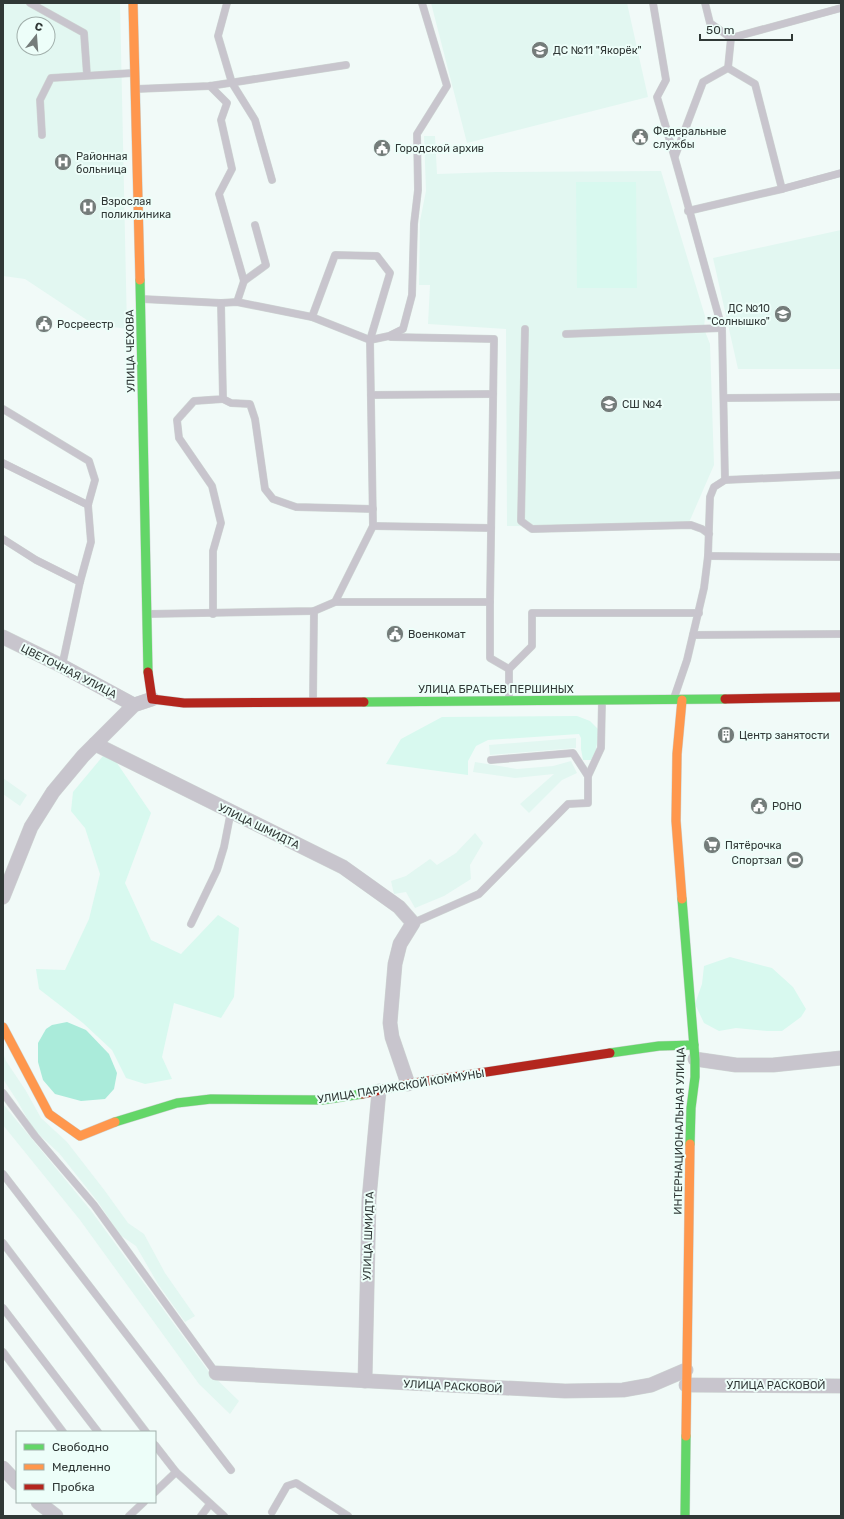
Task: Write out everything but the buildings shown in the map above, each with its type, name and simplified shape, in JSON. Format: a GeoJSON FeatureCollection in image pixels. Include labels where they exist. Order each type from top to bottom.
{"type":"FeatureCollection","features":[{"type":"Feature","properties":{"kind":"street","name":"УЛИЦА ЧЕХОВА"},"geometry":{"type":"LineString","coordinates":[[133,3],[141,300],[147,664],[152,699]]}},
{"type":"Feature","properties":{"kind":"street","name":"ЦВЕТОЧНАЯ УЛИЦА"},"geometry":{"type":"LineString","coordinates":[[3,638],[62,666],[134,705]]}},
{"type":"Feature","properties":{"kind":"street","name":"УЛИЦА БРАТЬЕВ ПЕРШИНЫХ"},"geometry":{"type":"LineString","coordinates":[[152,699],[184,703],[678,700],[841,697]]}},
{"type":"Feature","properties":{"kind":"street"},"geometry":{"type":"LineString","coordinates":[[3,897],[31,827],[53,792],[83,756],[134,705],[152,699]]}},
{"type":"Feature","properties":{"kind":"street","name":"ИНТЕРНАЦИОНАЛЬНАЯ УЛИЦА"},"geometry":{"type":"LineString","coordinates":[[678,700],[676,821],[695,1052],[695,1077],[691,1108],[685,1516]]}},
{"type":"Feature","properties":{"kind":"street","name":"УЛИЦА ШМИДТА"},"geometry":{"type":"LineString","coordinates":[[95,744],[343,867],[399,907],[413,923]]}},
{"type":"Feature","properties":{"kind":"street"},"geometry":{"type":"LineString","coordinates":[[408,1084],[392,1037],[390,1023],[395,964],[400,944],[413,923]]}},
{"type":"Feature","properties":{"kind":"street","name":"УЛИЦА ПАРИЖСКОЙ КОММУНЫ"},"geometry":{"type":"LineString","coordinates":[[3,1027],[49,1114],[80,1136],[118,1121],[177,1103],[211,1099],[322,1100],[379,1091],[408,1084],[660,1046],[695,1052],[736,1065],[773,1065],[841,1058]]}},
{"type":"Feature","properties":{"kind":"street","name":"УЛИЦА ШМИДТА"},"geometry":{"type":"LineString","coordinates":[[365,1382],[369,1199],[379,1091]]}},
{"type":"Feature","properties":{"kind":"street","name":"УЛИЦА РАСКОВОЙ"},"geometry":{"type":"LineString","coordinates":[[216,1373],[365,1382],[565,1391],[623,1390],[651,1385],[686,1370]]}},
{"type":"Feature","properties":{"kind":"street","name":"УЛИЦА РАСКОВОЙ"},"geometry":{"type":"LineString","coordinates":[[686,1385],[841,1386]]}},
{"type":"Feature","properties":{"kind":"street"},"geometry":{"type":"LineString","coordinates":[[3,1468],[16,1482]]}},
{"type":"Feature","properties":{"kind":"street"},"geometry":{"type":"LineString","coordinates":[[39,1503],[56,1516]]}},
{"type":"Feature","properties":{"kind":"lane"},"geometry":{"type":"LineString","coordinates":[[30,3],[84,33],[87,75]]}},
{"type":"Feature","properties":{"kind":"lane"},"geometry":{"type":"LineString","coordinates":[[227,3],[218,36],[232,83],[255,120],[272,180]]}},
{"type":"Feature","properties":{"kind":"lane"},"geometry":{"type":"LineString","coordinates":[[389,336],[403,329],[412,296],[414,224],[418,190],[417,134],[447,86],[422,3]]}},
{"type":"Feature","properties":{"kind":"lane"},"geometry":{"type":"LineString","coordinates":[[653,3],[666,80],[657,97],[675,156],[688,211],[722,328],[725,480]]}},
{"type":"Feature","properties":{"kind":"lane"},"geometry":{"type":"LineString","coordinates":[[704,3],[710,22],[731,38]]}},
{"type":"Feature","properties":{"kind":"lane"},"geometry":{"type":"LineString","coordinates":[[731,38],[841,8]]}},
{"type":"Feature","properties":{"kind":"lane"},"geometry":{"type":"LineString","coordinates":[[728,68],[731,38]]}},
{"type":"Feature","properties":{"kind":"lane"},"geometry":{"type":"LineString","coordinates":[[135,89],[210,86],[346,65]]}},
{"type":"Feature","properties":{"kind":"lane"},"geometry":{"type":"LineString","coordinates":[[675,156],[703,82],[728,68]]}},
{"type":"Feature","properties":{"kind":"lane"},"geometry":{"type":"LineString","coordinates":[[728,68],[754,84],[782,189]]}},
{"type":"Feature","properties":{"kind":"lane"},"geometry":{"type":"LineString","coordinates":[[42,135],[40,100],[51,78],[135,72]]}},
{"type":"Feature","properties":{"kind":"lane"},"geometry":{"type":"LineString","coordinates":[[210,86],[227,102],[221,120],[232,168],[219,194],[244,281],[237,302]]}},
{"type":"Feature","properties":{"kind":"lane"},"geometry":{"type":"LineString","coordinates":[[688,211],[782,189],[841,173]]}},
{"type":"Feature","properties":{"kind":"lane"},"geometry":{"type":"LineString","coordinates":[[244,281],[266,265],[255,225]]}},
{"type":"Feature","properties":{"kind":"lane"},"geometry":{"type":"LineString","coordinates":[[312,317],[335,255],[377,256],[390,273],[370,340],[373,526],[334,602]]}},
{"type":"Feature","properties":{"kind":"lane"},"geometry":{"type":"LineString","coordinates":[[141,300],[221,303],[237,302],[312,317],[370,340],[389,336],[494,339],[490,658],[509,669]]}},
{"type":"Feature","properties":{"kind":"lane"},"geometry":{"type":"LineString","coordinates":[[221,303],[223,399]]}},
{"type":"Feature","properties":{"kind":"lane"},"geometry":{"type":"LineString","coordinates":[[566,334],[722,328]]}},
{"type":"Feature","properties":{"kind":"lane"},"geometry":{"type":"LineString","coordinates":[[525,329],[521,522],[532,529],[691,526],[702,529],[708,534]]}},
{"type":"Feature","properties":{"kind":"lane"},"geometry":{"type":"LineString","coordinates":[[371,395],[493,394]]}},
{"type":"Feature","properties":{"kind":"lane"},"geometry":{"type":"LineString","coordinates":[[724,398],[841,397]]}},
{"type":"Feature","properties":{"kind":"lane"},"geometry":{"type":"LineString","coordinates":[[213,614],[213,551],[221,523],[212,486],[179,438],[177,420],[194,401],[223,399],[230,403],[250,404],[255,419],[265,489],[273,499],[296,507],[373,509]]}},
{"type":"Feature","properties":{"kind":"lane"},"geometry":{"type":"LineString","coordinates":[[3,409],[89,461],[95,480],[88,506],[90,542],[62,666]]}},
{"type":"Feature","properties":{"kind":"lane"},"geometry":{"type":"LineString","coordinates":[[3,463],[88,506]]}},
{"type":"Feature","properties":{"kind":"lane"},"geometry":{"type":"LineString","coordinates":[[678,700],[694,635],[708,556],[710,497],[714,487],[725,480],[841,474]]}},
{"type":"Feature","properties":{"kind":"lane"},"geometry":{"type":"LineString","coordinates":[[373,526],[491,528]]}},
{"type":"Feature","properties":{"kind":"lane"},"geometry":{"type":"LineString","coordinates":[[3,539],[36,560],[80,582]]}},
{"type":"Feature","properties":{"kind":"lane"},"geometry":{"type":"LineString","coordinates":[[708,556],[841,557]]}},
{"type":"Feature","properties":{"kind":"lane"},"geometry":{"type":"LineString","coordinates":[[146,614],[314,611],[334,602],[490,602]]}},
{"type":"Feature","properties":{"kind":"lane"},"geometry":{"type":"LineString","coordinates":[[313,702],[314,611]]}},
{"type":"Feature","properties":{"kind":"lane"},"geometry":{"type":"LineString","coordinates":[[509,700],[509,669],[532,646],[532,613],[698,613]]}},
{"type":"Feature","properties":{"kind":"lane"},"geometry":{"type":"LineString","coordinates":[[694,635],[841,634]]}},
{"type":"Feature","properties":{"kind":"lane"},"geometry":{"type":"LineString","coordinates":[[413,923],[480,894],[568,804],[588,803],[588,776],[601,748],[602,700]]}},
{"type":"Feature","properties":{"kind":"lane"},"geometry":{"type":"LineString","coordinates":[[491,760],[573,754],[588,776]]}},
{"type":"Feature","properties":{"kind":"lane"},"geometry":{"type":"LineString","coordinates":[[191,924],[216,870],[224,847],[231,812]]}},
{"type":"Feature","properties":{"kind":"lane"},"geometry":{"type":"LineString","coordinates":[[3,1093],[35,1136],[94,1205],[216,1373]]}},
{"type":"Feature","properties":{"kind":"lane"},"geometry":{"type":"LineString","coordinates":[[3,1174],[231,1470]]}},
{"type":"Feature","properties":{"kind":"lane"},"geometry":{"type":"LineString","coordinates":[[3,1243],[145,1431]]}},
{"type":"Feature","properties":{"kind":"lane"},"geometry":{"type":"LineString","coordinates":[[3,1308],[97,1431]]}},
{"type":"Feature","properties":{"kind":"lane"},"geometry":{"type":"LineString","coordinates":[[3,1352],[63,1431]]}},
{"type":"Feature","properties":{"kind":"lane"},"geometry":{"type":"LineString","coordinates":[[156,1445],[176,1472],[224,1516]]}},
{"type":"Feature","properties":{"kind":"lane"},"geometry":{"type":"LineString","coordinates":[[156,1491],[176,1472]]}},
{"type":"Feature","properties":{"kind":"lane"},"geometry":{"type":"LineString","coordinates":[[279,1516],[271,1514],[287,1486],[296,1483],[348,1516]]}},
{"type":"Feature","properties":{"kind":"lane"},"geometry":{"type":"LineString","coordinates":[[129,1516],[143,1503]]}},
{"type":"Feature","properties":{"kind":"lane"},"geometry":{"type":"LineString","coordinates":[[201,1516],[210,1504]]}},
{"type":"Feature","properties":{"kind":"shaded area","name":"Районная больница"},"geometry":{"type":"Polygon","coordinates":[[[3,3],[120,3],[127,329],[93,324],[25,279],[3,276],[3,3]]]}},
{"type":"Feature","properties":{"kind":"shaded area","name":"ДС №11 \"Якорёк\""},"geometry":{"type":"Polygon","coordinates":[[[431,3],[627,3],[648,97],[467,143],[431,3]]]}},
{"type":"Feature","properties":{"kind":"shaded area","name":"СШ №4"},"geometry":{"type":"Polygon","coordinates":[[[424,136],[435,136],[437,174],[496,172],[661,171],[705,316],[704,329],[710,344],[714,465],[687,527],[507,526],[506,329],[428,324],[430,285],[419,285],[420,221],[426,191],[424,136]]]}},
{"type":"Feature","properties":{"kind":"shaded area"},"geometry":{"type":"Polygon","coordinates":[[[576,182],[636,182],[637,288],[577,288],[576,182]]]}},
{"type":"Feature","properties":{"kind":"shaded area","name":"ДС №10 \"Солнышко\""},"geometry":{"type":"Polygon","coordinates":[[[841,230],[841,369],[738,369],[713,258],[841,230]]]}},
{"type":"Feature","properties":{"kind":"shaded area"},"geometry":{"type":"Polygon","coordinates":[[[577,716],[590,721],[599,730],[596,750],[591,760],[583,760],[581,738],[579,734],[488,740],[476,746],[468,761],[468,775],[386,764],[401,739],[442,717],[577,716]]]}},
{"type":"Feature","properties":{"kind":"shaded area"},"geometry":{"type":"Polygon","coordinates":[[[576,738],[576,748],[490,755],[489,745],[576,738]]]}},
{"type":"Feature","properties":{"kind":"shaded area"},"geometry":{"type":"Polygon","coordinates":[[[108,750],[151,813],[125,883],[151,940],[181,954],[218,915],[239,928],[234,997],[221,1018],[174,1003],[162,1057],[172,1079],[145,1084],[126,1078],[112,1050],[83,1023],[39,989],[36,969],[65,970],[89,919],[100,874],[85,828],[71,811],[73,792],[108,750]]]}},
{"type":"Feature","properties":{"kind":"shaded area"},"geometry":{"type":"Polygon","coordinates":[[[571,761],[577,773],[562,780],[529,813],[520,804],[554,774],[515,778],[473,772],[475,762],[517,769],[553,766],[571,761]]]}},
{"type":"Feature","properties":{"kind":"shaded area"},"geometry":{"type":"Polygon","coordinates":[[[3,778],[27,795],[20,806],[3,794],[3,778]]]}},
{"type":"Feature","properties":{"kind":"shaded area"},"geometry":{"type":"Polygon","coordinates":[[[475,833],[483,843],[470,865],[471,879],[444,896],[415,908],[406,892],[394,894],[391,881],[406,876],[430,859],[437,865],[456,853],[475,833]]]}},
{"type":"Feature","properties":{"kind":"shaded area"},"geometry":{"type":"Polygon","coordinates":[[[730,957],[772,968],[793,987],[806,1009],[801,1017],[782,1031],[736,1028],[719,1031],[704,1023],[695,1004],[702,984],[704,966],[730,957]]]}},
{"type":"Feature","properties":{"kind":"shaded area"},"geometry":{"type":"Polygon","coordinates":[[[67,1022],[86,1030],[109,1054],[117,1073],[114,1089],[105,1099],[81,1101],[55,1094],[43,1080],[38,1062],[38,1043],[46,1029],[52,1025],[67,1022]]]}},
{"type":"Feature","properties":{"kind":"shaded area"},"geometry":{"type":"Polygon","coordinates":[[[3,1053],[6,1061],[26,1091],[41,1118],[67,1142],[128,1223],[144,1234],[165,1273],[195,1316],[185,1322],[158,1284],[136,1246],[120,1235],[98,1202],[59,1153],[33,1129],[3,1079],[3,1053]]]}},
{"type":"Feature","properties":{"kind":"shaded area"},"geometry":{"type":"Polygon","coordinates":[[[3,1104],[92,1212],[209,1372],[239,1401],[230,1414],[199,1384],[80,1220],[3,1125],[3,1104]]]}},
{"type":"Feature","properties":{"kind":"traffic: fast"},"geometry":{"type":"LineString","coordinates":[[140,280],[148,672]]}},
{"type":"Feature","properties":{"kind":"traffic: fast"},"geometry":{"type":"LineString","coordinates":[[364,702],[725,699]]}},
{"type":"Feature","properties":{"kind":"traffic: fast"},"geometry":{"type":"LineString","coordinates":[[682,899],[695,1059],[690,1144]]}},
{"type":"Feature","properties":{"kind":"traffic: fast"},"geometry":{"type":"LineString","coordinates":[[610,1053],[659,1046],[694,1045]]}},
{"type":"Feature","properties":{"kind":"traffic: fast"},"geometry":{"type":"LineString","coordinates":[[115,1122],[177,1103],[211,1099],[322,1100],[362,1094]]}},
{"type":"Feature","properties":{"kind":"traffic: fast"},"geometry":{"type":"LineString","coordinates":[[685,1516],[686,1436]]}},
{"type":"Feature","properties":{"kind":"traffic: slow"},"geometry":{"type":"LineString","coordinates":[[133,3],[140,280]]}},
{"type":"Feature","properties":{"kind":"traffic: slow"},"geometry":{"type":"LineString","coordinates":[[682,700],[677,754],[676,821],[682,899]]}},
{"type":"Feature","properties":{"kind":"traffic: slow"},"geometry":{"type":"LineString","coordinates":[[3,1027],[49,1114],[80,1136],[115,1122]]}},
{"type":"Feature","properties":{"kind":"traffic: slow"},"geometry":{"type":"LineString","coordinates":[[686,1436],[690,1144]]}},
{"type":"Feature","properties":{"kind":"traffic: jam"},"geometry":{"type":"LineString","coordinates":[[148,672],[152,699],[184,703],[364,702]]}},
{"type":"Feature","properties":{"kind":"traffic: jam"},"geometry":{"type":"LineString","coordinates":[[725,699],[841,697]]}},
{"type":"Feature","properties":{"kind":"traffic: jam"},"geometry":{"type":"LineString","coordinates":[[362,1094],[408,1084],[610,1053]]}},
{"type":"Feature","properties":{"kind":"place","name":"ДС №11 \"Якорёк\""},"geometry":{"type":"Point","coordinates":[540,50]}},
{"type":"Feature","properties":{"kind":"place","name":"Федеральные службы"},"geometry":{"type":"Point","coordinates":[640,137]}},
{"type":"Feature","properties":{"kind":"place","name":"Городской архив"},"geometry":{"type":"Point","coordinates":[382,148]}},
{"type":"Feature","properties":{"kind":"place","name":"Районная больница"},"geometry":{"type":"Point","coordinates":[63,162]}},
{"type":"Feature","properties":{"kind":"place","name":"Взрослая поликлиника"},"geometry":{"type":"Point","coordinates":[88,207]}},
{"type":"Feature","properties":{"kind":"place","name":"ДС №10 \"Солнышко\""},"geometry":{"type":"Point","coordinates":[783,314]}},
{"type":"Feature","properties":{"kind":"place","name":"Росреестр"},"geometry":{"type":"Point","coordinates":[44,324]}},
{"type":"Feature","properties":{"kind":"place","name":"СШ №4"},"geometry":{"type":"Point","coordinates":[609,404]}},
{"type":"Feature","properties":{"kind":"place","name":"Военкомат"},"geometry":{"type":"Point","coordinates":[395,634]}},
{"type":"Feature","properties":{"kind":"place","name":"Центр занятости"},"geometry":{"type":"Point","coordinates":[726,735]}},
{"type":"Feature","properties":{"kind":"place","name":"РОНО"},"geometry":{"type":"Point","coordinates":[759,806]}},
{"type":"Feature","properties":{"kind":"place","name":"Пятёрочка"},"geometry":{"type":"Point","coordinates":[712,845]}},
{"type":"Feature","properties":{"kind":"place","name":"Спортзал"},"geometry":{"type":"Point","coordinates":[795,860]}}]}
